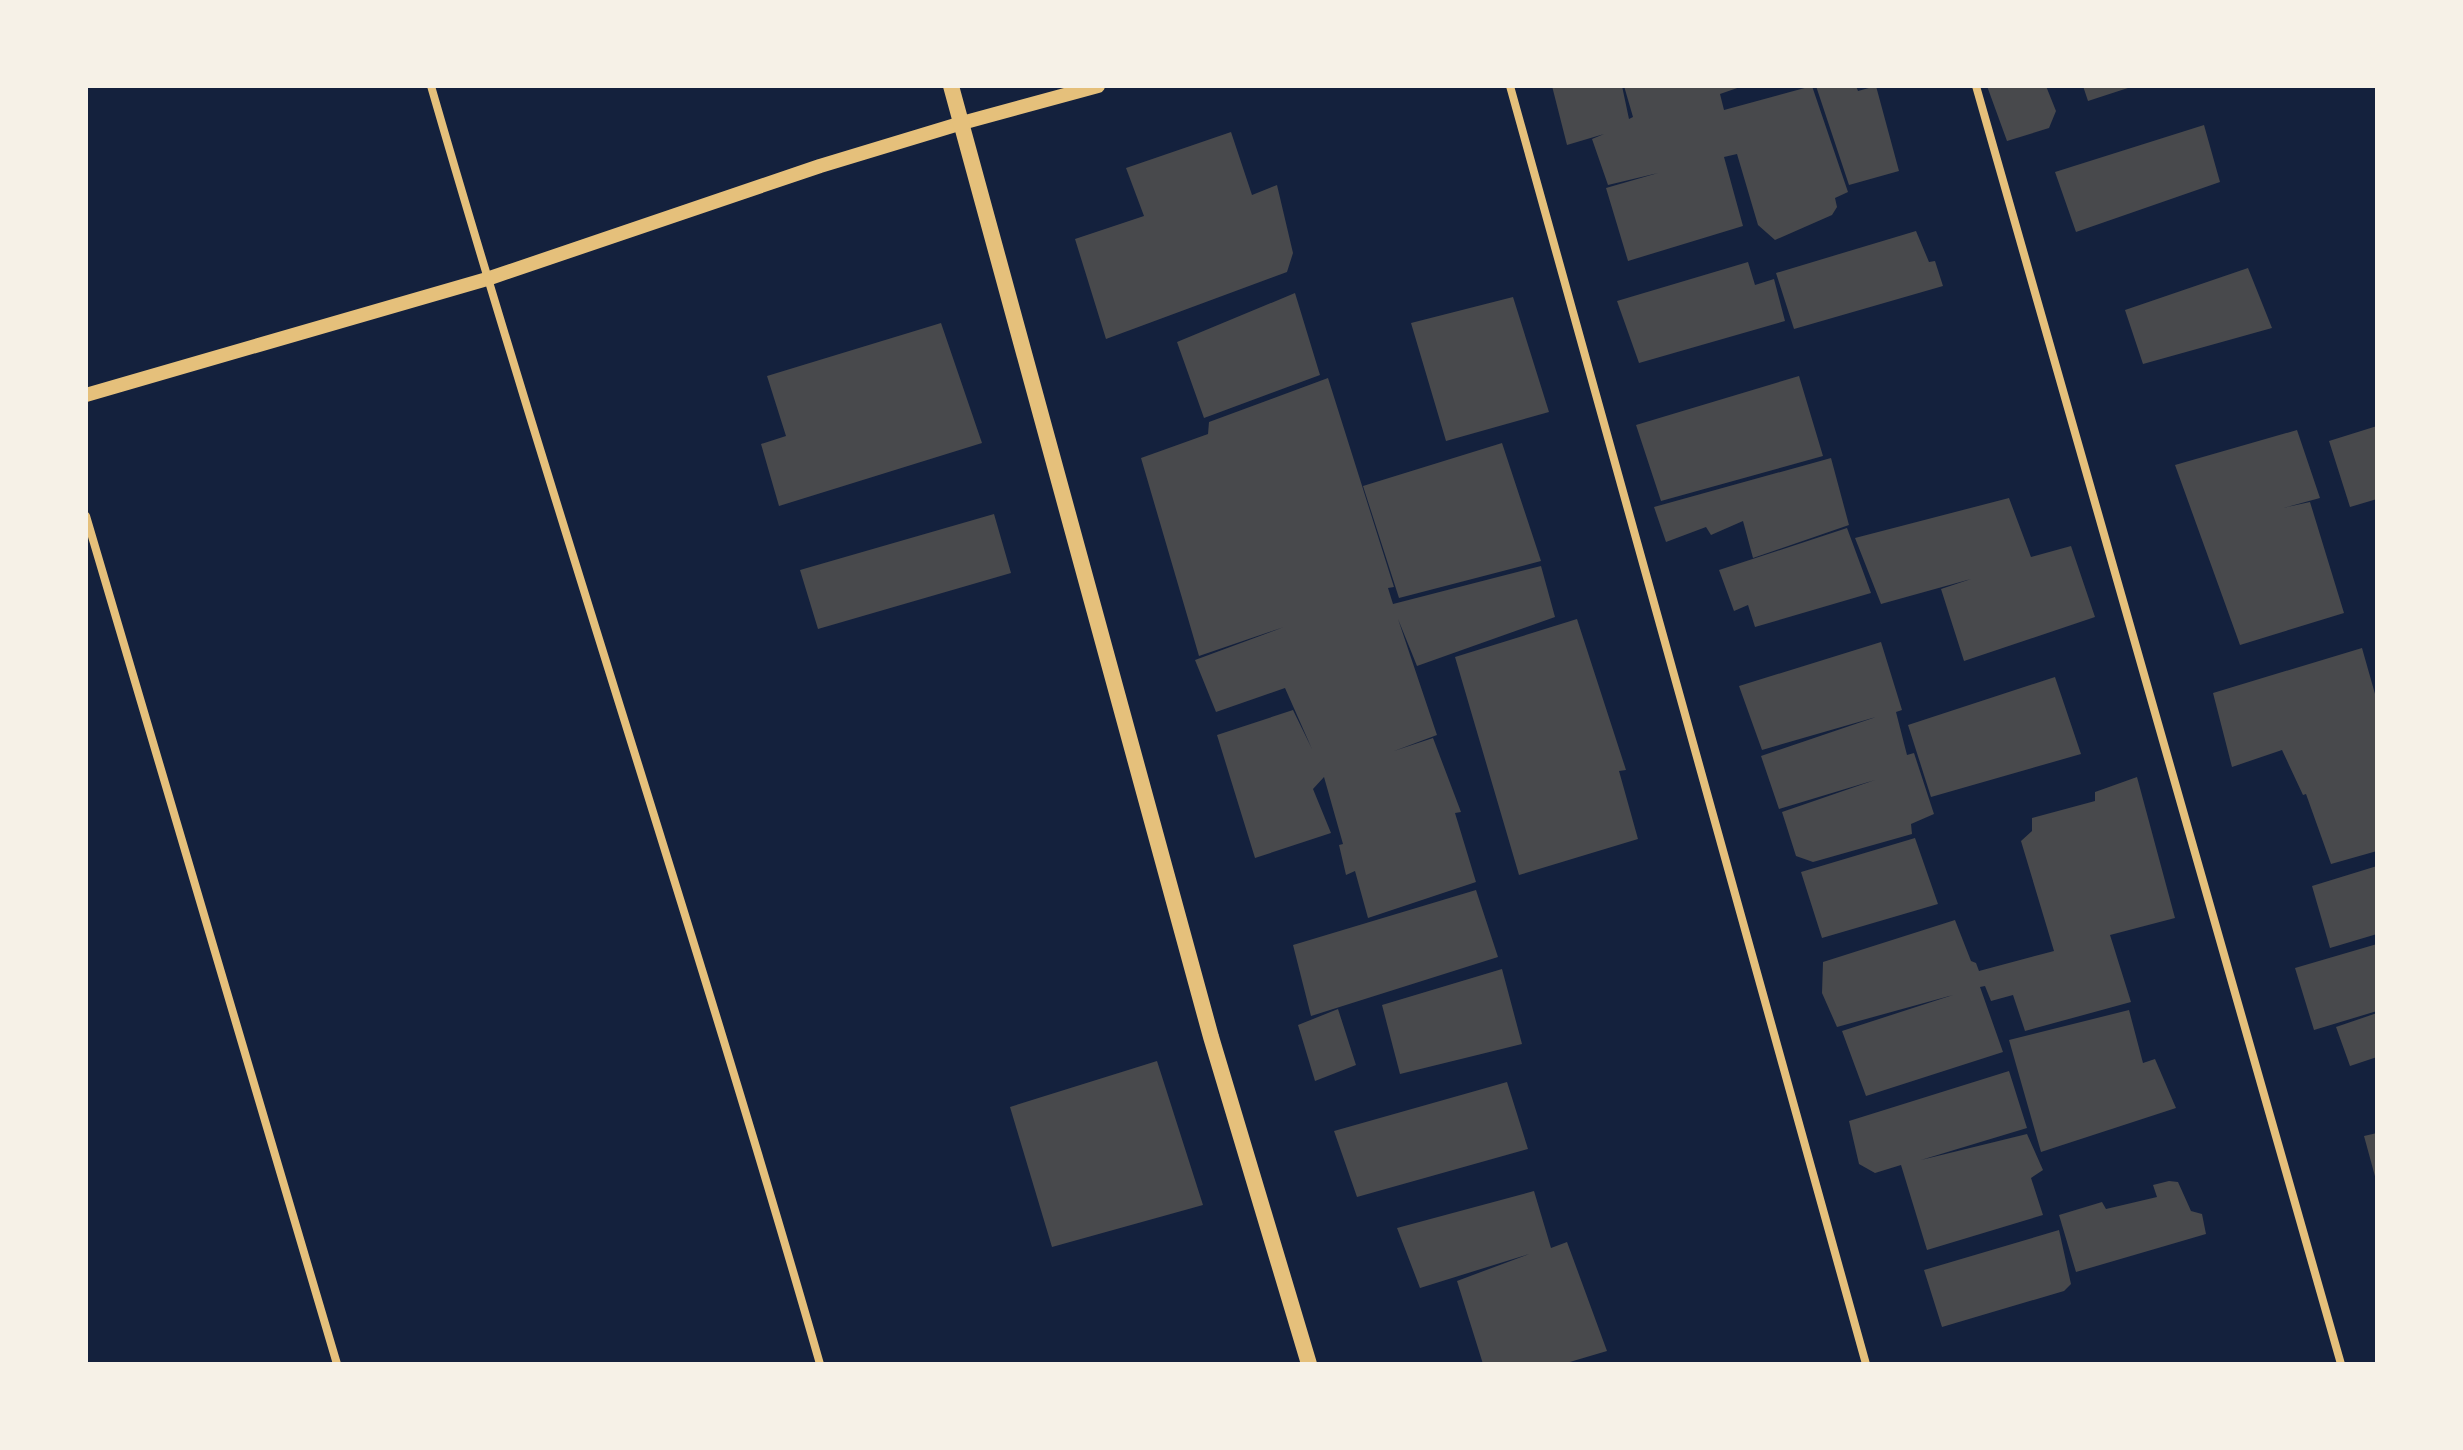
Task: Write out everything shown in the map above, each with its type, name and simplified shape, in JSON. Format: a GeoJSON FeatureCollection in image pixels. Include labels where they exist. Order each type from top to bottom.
{"type":"FeatureCollection","features":[{"type":"Feature","properties":{"kind":"main road"},"geometry":{"type":"LineString","coordinates":[[951,86],[1211,1037],[1309,1364]]}},
{"type":"Feature","properties":{"kind":"street"},"geometry":{"type":"LineString","coordinates":[[431,86],[487,279],[775,1207],[820,1364]]}},
{"type":"Feature","properties":{"kind":"street"},"geometry":{"type":"LineString","coordinates":[[86,395],[487,279],[820,166],[1098,86]]}},
{"type":"Feature","properties":{"kind":"street"},"geometry":{"type":"LineString","coordinates":[[1510,86],[1866,1364]]}},
{"type":"Feature","properties":{"kind":"street"},"geometry":{"type":"LineString","coordinates":[[1976,86],[2341,1364]]}},
{"type":"Feature","properties":{"kind":"street"},"geometry":{"type":"LineString","coordinates":[[86,516],[337,1364]]}},
{"type":"Feature","properties":{"kind":"building"},"geometry":{"type":"Polygon","coordinates":[[[1552,86],[1622,86],[1629,119],[1633,117],[1624,86],[1743,86],[1720,94],[1724,110],[1812,86],[1848,192],[1835,198],[1837,207],[1832,215],[1775,240],[1758,225],[1737,154],[1724,157],[1743,226],[1628,261],[1606,188],[1658,173],[1608,185],[1592,139],[1604,134],[1567,145],[1552,86]]]}},
{"type":"Feature","properties":{"kind":"building"},"geometry":{"type":"Polygon","coordinates":[[[1816,86],[1856,86],[1858,91],[1876,86],[1899,171],[1849,185],[1816,86]]]}},
{"type":"Feature","properties":{"kind":"building"},"geometry":{"type":"Polygon","coordinates":[[[1987,86],[2046,86],[2056,111],[2049,128],[2007,141],[1987,86]]]}},
{"type":"Feature","properties":{"kind":"building"},"geometry":{"type":"Polygon","coordinates":[[[2083,86],[2131,86],[2131,87],[2088,101],[2083,86]]]}},
{"type":"Feature","properties":{"kind":"building"},"geometry":{"type":"Polygon","coordinates":[[[2204,125],[2220,182],[2076,232],[2055,172],[2204,125]]]}},
{"type":"Feature","properties":{"kind":"building"},"geometry":{"type":"Polygon","coordinates":[[[1231,132],[1252,195],[1277,185],[1293,253],[1287,272],[1106,339],[1075,239],[1144,216],[1126,168],[1231,132]]]}},
{"type":"Feature","properties":{"kind":"building"},"geometry":{"type":"Polygon","coordinates":[[[1916,231],[1929,262],[1935,261],[1943,286],[1794,329],[1776,273],[1916,231]]]}},
{"type":"Feature","properties":{"kind":"building"},"geometry":{"type":"Polygon","coordinates":[[[1748,262],[1755,285],[1774,279],[1785,321],[1639,363],[1617,301],[1748,262]]]}},
{"type":"Feature","properties":{"kind":"building"},"geometry":{"type":"Polygon","coordinates":[[[2248,268],[2272,328],[2143,364],[2125,310],[2248,268]]]}},
{"type":"Feature","properties":{"kind":"building"},"geometry":{"type":"Polygon","coordinates":[[[1295,293],[1320,375],[1204,418],[1177,342],[1295,293]]]}},
{"type":"Feature","properties":{"kind":"building"},"geometry":{"type":"Polygon","coordinates":[[[1513,297],[1549,412],[1446,441],[1411,323],[1513,297]]]}},
{"type":"Feature","properties":{"kind":"building"},"geometry":{"type":"Polygon","coordinates":[[[941,323],[982,443],[779,506],[761,444],[786,436],[767,376],[941,323]]]}},
{"type":"Feature","properties":{"kind":"building"},"geometry":{"type":"Polygon","coordinates":[[[1799,376],[1823,456],[1661,501],[1636,425],[1799,376]]]}},
{"type":"Feature","properties":{"kind":"building"},"geometry":{"type":"Polygon","coordinates":[[[1328,378],[1394,587],[1388,588],[1393,604],[1541,566],[1555,617],[1417,666],[1398,619],[1437,735],[1394,751],[1433,738],[1461,812],[1455,813],[1476,882],[1368,918],[1355,871],[1346,875],[1339,845],[1343,844],[1324,777],[1313,789],[1331,833],[1255,858],[1217,735],[1293,710],[1312,749],[1285,688],[1216,712],[1195,660],[1284,627],[1199,656],[1141,458],[1208,434],[1209,422],[1328,378]]]}},
{"type":"Feature","properties":{"kind":"building"},"geometry":{"type":"Polygon","coordinates":[[[2377,426],[2377,499],[2350,507],[2329,441],[2377,426]]]}},
{"type":"Feature","properties":{"kind":"building"},"geometry":{"type":"Polygon","coordinates":[[[2297,430],[2320,498],[2283,508],[2310,502],[2344,613],[2240,645],[2175,465],[2297,430]]]}},
{"type":"Feature","properties":{"kind":"building"},"geometry":{"type":"Polygon","coordinates":[[[1502,443],[1541,561],[1399,598],[1363,486],[1502,443]]]}},
{"type":"Feature","properties":{"kind":"building"},"geometry":{"type":"Polygon","coordinates":[[[1831,458],[1849,525],[1753,558],[1743,521],[1711,535],[1706,527],[1666,542],[1654,507],[1831,458]]]}},
{"type":"Feature","properties":{"kind":"building"},"geometry":{"type":"Polygon","coordinates":[[[2009,498],[2031,557],[2071,546],[2095,617],[1964,661],[1941,589],[1971,579],[1881,604],[1855,538],[2009,498]]]}},
{"type":"Feature","properties":{"kind":"building"},"geometry":{"type":"Polygon","coordinates":[[[994,514],[1011,573],[818,629],[800,570],[994,514]]]}},
{"type":"Feature","properties":{"kind":"building"},"geometry":{"type":"Polygon","coordinates":[[[1847,528],[1871,593],[1755,627],[1748,605],[1734,611],[1719,570],[1847,528]]]}},
{"type":"Feature","properties":{"kind":"building"},"geometry":{"type":"Polygon","coordinates":[[[1577,619],[1626,770],[1619,771],[1638,839],[1519,875],[1455,657],[1577,619]]]}},
{"type":"Feature","properties":{"kind":"building"},"geometry":{"type":"Polygon","coordinates":[[[1881,642],[1902,710],[1896,712],[1907,755],[1914,753],[1934,814],[1911,824],[1912,834],[1813,862],[1796,856],[1782,812],[1875,780],[1779,809],[1761,756],[1876,717],[1762,750],[1739,686],[1881,642]]]}},
{"type":"Feature","properties":{"kind":"building"},"geometry":{"type":"Polygon","coordinates":[[[2362,648],[2377,701],[2377,851],[2331,864],[2306,794],[2303,795],[2282,750],[2232,767],[2213,693],[2362,648]]]}},
{"type":"Feature","properties":{"kind":"building"},"geometry":{"type":"Polygon","coordinates":[[[2055,677],[2081,754],[1931,797],[1908,725],[2055,677]]]}},
{"type":"Feature","properties":{"kind":"building"},"geometry":{"type":"Polygon","coordinates":[[[2137,777],[2175,918],[2110,935],[2131,1002],[2025,1031],[2013,995],[1991,1001],[1985,986],[1980,987],[2003,1052],[1866,1096],[1842,1031],[1953,995],[1837,1027],[1822,993],[1823,962],[1955,920],[1971,961],[1976,963],[1979,971],[2054,951],[2021,841],[2032,831],[2032,818],[2095,801],[2095,792],[2137,777]]]}},
{"type":"Feature","properties":{"kind":"building"},"geometry":{"type":"Polygon","coordinates":[[[1915,838],[1938,904],[1822,938],[1801,872],[1915,838]]]}},
{"type":"Feature","properties":{"kind":"building"},"geometry":{"type":"Polygon","coordinates":[[[2377,866],[2377,934],[2330,948],[2312,886],[2377,866]]]}},
{"type":"Feature","properties":{"kind":"building"},"geometry":{"type":"Polygon","coordinates":[[[1476,890],[1498,957],[1311,1016],[1293,945],[1476,890]]]}},
{"type":"Feature","properties":{"kind":"building"},"geometry":{"type":"Polygon","coordinates":[[[2377,944],[2377,1011],[2314,1030],[2295,968],[2377,944]]]}},
{"type":"Feature","properties":{"kind":"building"},"geometry":{"type":"Polygon","coordinates":[[[1502,969],[1522,1044],[1400,1074],[1382,1005],[1502,969]]]}},
{"type":"Feature","properties":{"kind":"building"},"geometry":{"type":"Polygon","coordinates":[[[1338,1009],[1356,1065],[1315,1081],[1298,1025],[1338,1009]]]}},
{"type":"Feature","properties":{"kind":"building"},"geometry":{"type":"Polygon","coordinates":[[[2129,1010],[2143,1063],[2155,1059],[2176,1108],[2041,1152],[2009,1040],[2129,1010]]]}},
{"type":"Feature","properties":{"kind":"building"},"geometry":{"type":"Polygon","coordinates":[[[2377,1013],[2377,1057],[2350,1066],[2336,1027],[2377,1013]]]}},
{"type":"Feature","properties":{"kind":"building"},"geometry":{"type":"Polygon","coordinates":[[[1157,1061],[1203,1205],[1052,1247],[1010,1107],[1157,1061]]]}},
{"type":"Feature","properties":{"kind":"building"},"geometry":{"type":"Polygon","coordinates":[[[2009,1071],[2027,1128],[1921,1160],[2027,1134],[2043,1170],[2031,1178],[2043,1215],[1927,1250],[1901,1165],[1875,1173],[1859,1164],[1849,1121],[2009,1071]]]}},
{"type":"Feature","properties":{"kind":"building"},"geometry":{"type":"Polygon","coordinates":[[[1507,1082],[1528,1149],[1357,1197],[1334,1131],[1507,1082]]]}},
{"type":"Feature","properties":{"kind":"building"},"geometry":{"type":"Polygon","coordinates":[[[2377,1133],[2377,1180],[2376,1180],[2364,1136],[2377,1133]]]}},
{"type":"Feature","properties":{"kind":"building"},"geometry":{"type":"Polygon","coordinates":[[[2178,1182],[2191,1211],[2202,1214],[2206,1234],[2076,1272],[2059,1215],[2102,1202],[2106,1209],[2157,1197],[2153,1185],[2178,1182]]]}},
{"type":"Feature","properties":{"kind":"building"},"geometry":{"type":"Polygon","coordinates":[[[1534,1191],[1551,1248],[1567,1242],[1607,1351],[1563,1364],[1483,1364],[1457,1281],[1529,1254],[1420,1288],[1397,1228],[1534,1191]]]}},
{"type":"Feature","properties":{"kind":"building"},"geometry":{"type":"Polygon","coordinates":[[[2059,1230],[2071,1284],[2064,1291],[1942,1327],[1924,1270],[2059,1230]]]}}]}
